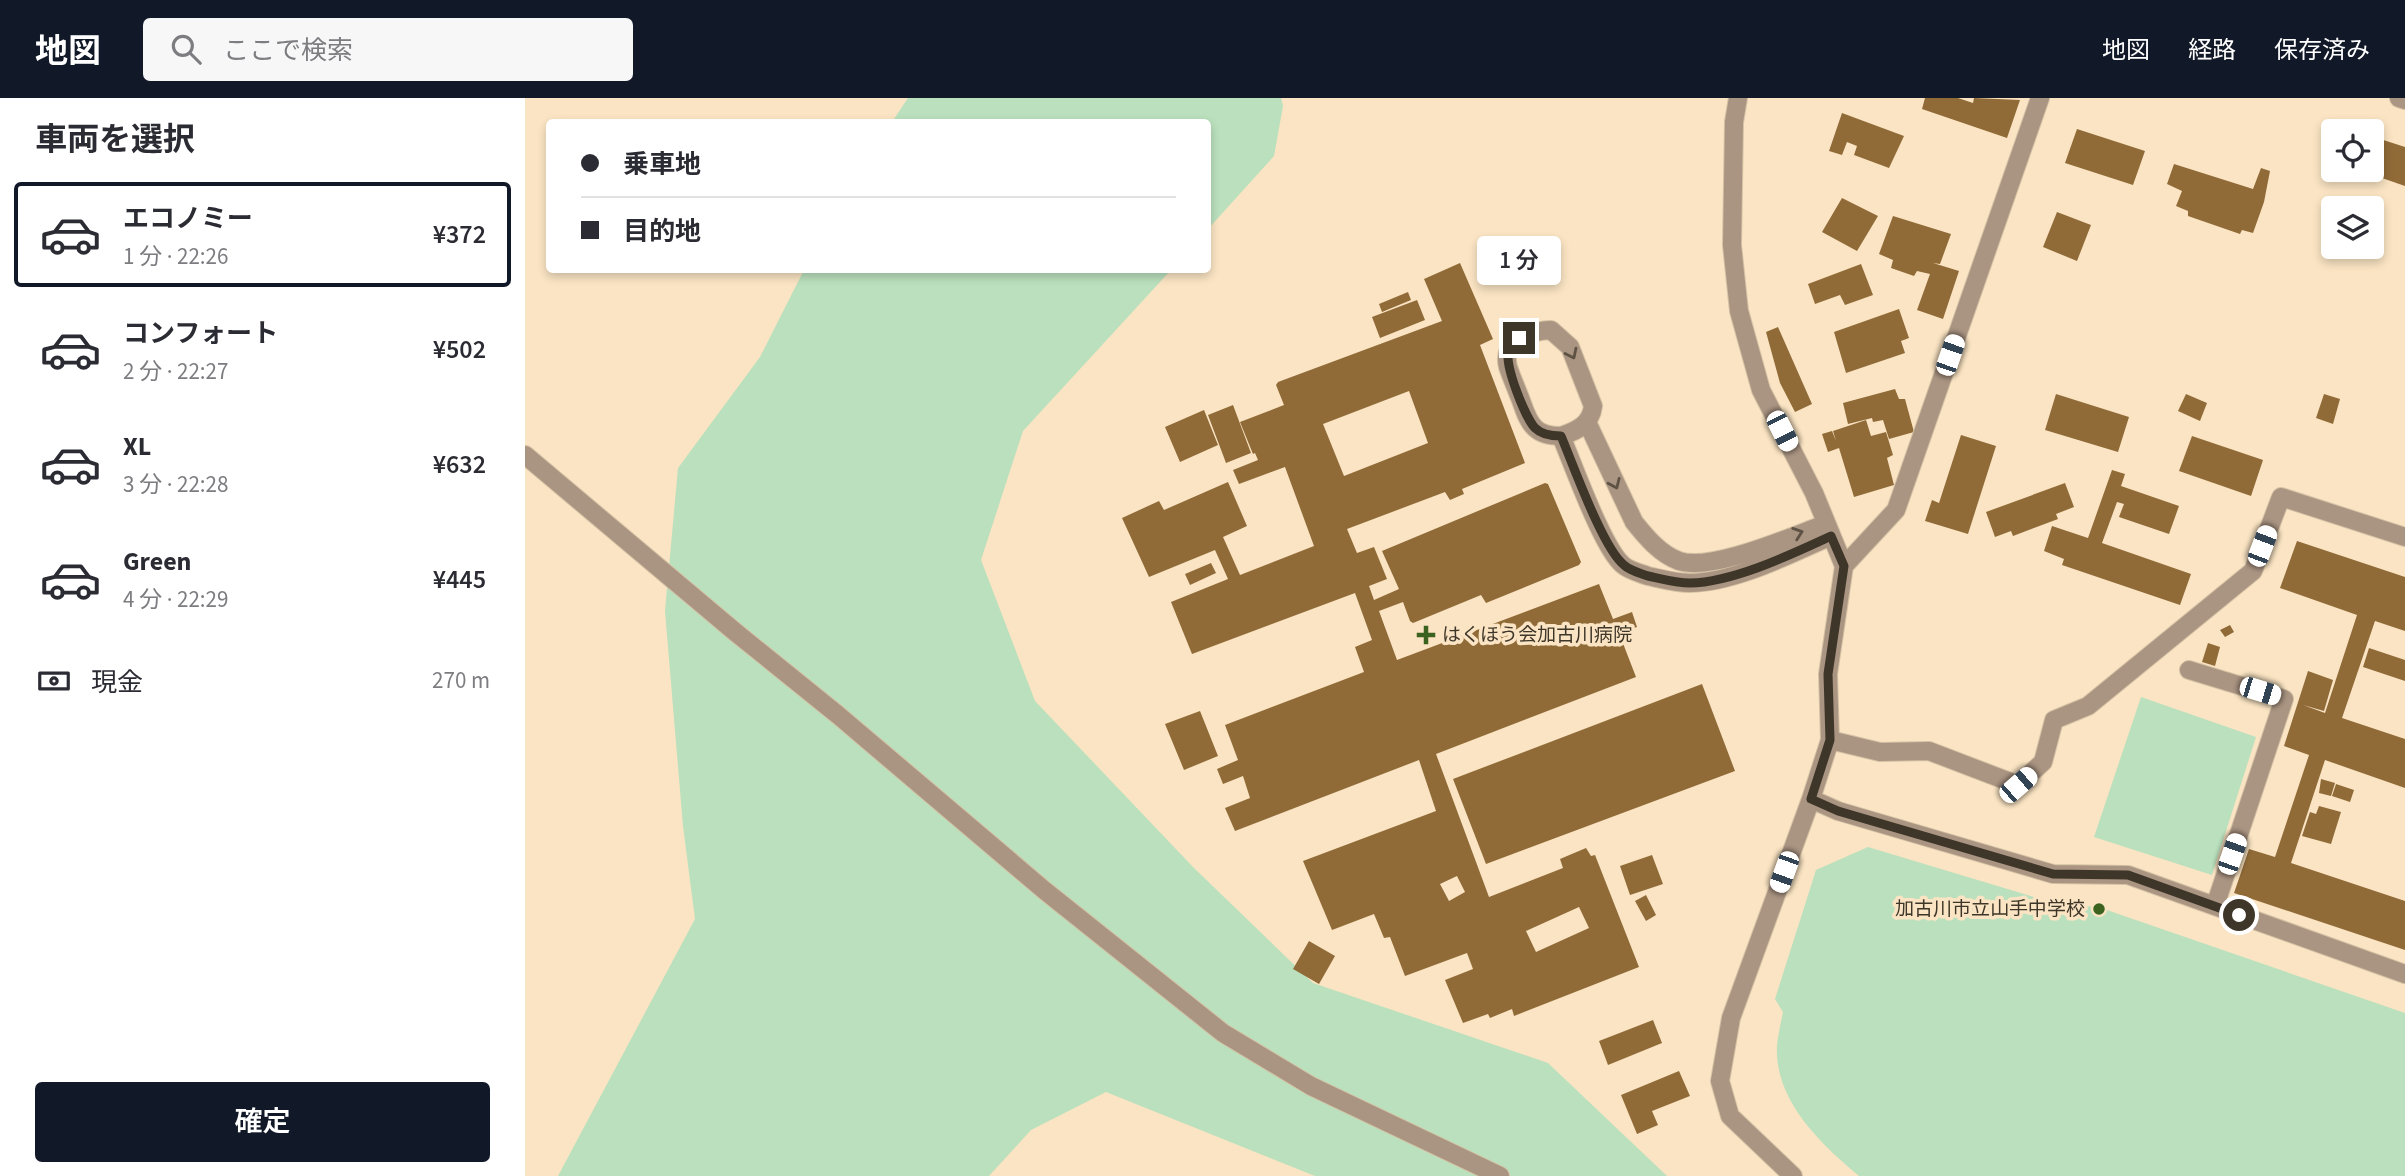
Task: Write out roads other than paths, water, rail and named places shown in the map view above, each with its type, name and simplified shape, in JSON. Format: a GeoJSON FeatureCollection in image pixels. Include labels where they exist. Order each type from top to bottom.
{"type":"FeatureCollection","features":[{"type":"Feature","properties":{"kind":"street"},"geometry":{"type":"LineString","coordinates":[[1738,98],[1734,122],[1732,244],[1739,311],[1761,390],[1814,493],[1844,566],[1828,674],[1830,740],[1731,1018],[1720,1081],[1730,1116],[1793,1176]]}},
{"type":"Feature","properties":{"kind":"street"},"geometry":{"type":"LineString","coordinates":[[1844,566],[1896,509],[2040,98]]}},
{"type":"Feature","properties":{"kind":"street"},"geometry":{"type":"LineString","coordinates":[[2399,98],[2405,100]]}},
{"type":"Feature","properties":{"kind":"street"},"geometry":{"type":"LineString","coordinates":[[1551,330],[1570,347],[1593,406],[1592,416],[1587,422],[1561,436],[1549,436],[1536,429],[1528,416],[1508,365],[1508,352],[1519,338],[1531,331],[1551,330]]}},
{"type":"Feature","properties":{"kind":"street"},"geometry":{"type":"LineString","coordinates":[[1587,422],[1634,522],[1658,548],[1674,559],[1697,563],[1721,560],[1829,530]]}},
{"type":"Feature","properties":{"kind":"street"},"geometry":{"type":"LineString","coordinates":[[1561,436],[1608,546],[1623,565],[1639,573],[1691,583],[1725,577],[1786,556],[1829,530]]}},
{"type":"Feature","properties":{"kind":"street"},"geometry":{"type":"LineString","coordinates":[[525,455],[1053,898],[1223,1033],[1311,1086],[1500,1176]]}},
{"type":"Feature","properties":{"kind":"street"},"geometry":{"type":"LineString","coordinates":[[1830,740],[1880,752],[1929,751],[2018,785],[2043,762],[2054,720],[2088,706],[2253,571],[2281,497],[2405,537]]}},
{"type":"Feature","properties":{"kind":"street"},"geometry":{"type":"LineString","coordinates":[[2189,670],[2284,699],[2215,906]]}},
{"type":"Feature","properties":{"kind":"street"},"geometry":{"type":"LineString","coordinates":[[1811,799],[1838,811],[2053,874],[2128,875],[2405,974]]}},
{"type":"Feature","properties":{"kind":"place","name":"はくほう会加古川病院"},"geometry":{"type":"Point","coordinates":[1426,635]}},
{"type":"Feature","properties":{"kind":"place","name":"加古川市立山手中学校"},"geometry":{"type":"Point","coordinates":[2099,909]}}]}
